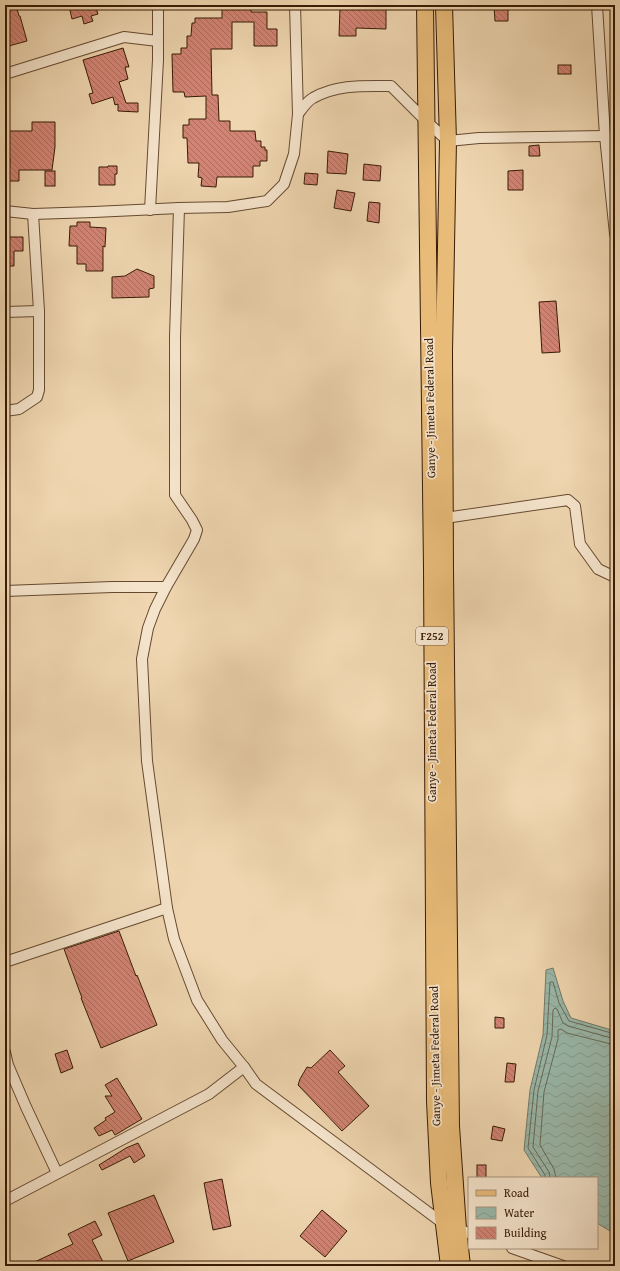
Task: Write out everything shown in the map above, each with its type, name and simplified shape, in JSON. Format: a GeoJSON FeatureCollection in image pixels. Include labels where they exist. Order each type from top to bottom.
{"type":"FeatureCollection","features":[{"type":"Feature","properties":{"kind":"main road","name":"Ganye - Jimeta Federal Road"},"geometry":{"type":"LineString","coordinates":[[426,5],[435,1101],[439,1183],[457,1229],[449,1266]]}},
{"type":"Feature","properties":{"kind":"main road","name":"Ganye - Jimeta Federal Road"},"geometry":{"type":"LineString","coordinates":[[444,5],[448,140],[444,352],[451,1126],[457,1229],[462,1266]]}},
{"type":"Feature","properties":{"kind":"street"},"geometry":{"type":"LineString","coordinates":[[150,210],[158,41],[158,5]]}},
{"type":"Feature","properties":{"kind":"street"},"geometry":{"type":"LineString","coordinates":[[5,211],[33,214],[150,210],[228,207],[267,201],[284,184],[294,154],[298,114],[295,5]]}},
{"type":"Feature","properties":{"kind":"street"},"geometry":{"type":"LineString","coordinates":[[597,5],[605,136],[615,234]]}},
{"type":"Feature","properties":{"kind":"street"},"geometry":{"type":"LineString","coordinates":[[5,74],[124,37],[158,41]]}},
{"type":"Feature","properties":{"kind":"street"},"geometry":{"type":"LineString","coordinates":[[298,114],[312,99],[332,90],[356,86],[391,86],[427,122],[448,140],[479,138],[605,136]]}},
{"type":"Feature","properties":{"kind":"street"},"geometry":{"type":"LineString","coordinates":[[179,208],[175,337],[175,495],[197,530],[194,539],[155,609],[148,628],[142,659],[146,761],[167,908],[174,939],[197,1000],[222,1040],[256,1084],[457,1229]]}},
{"type":"Feature","properties":{"kind":"street"},"geometry":{"type":"LineString","coordinates":[[5,411],[19,409],[37,397],[39,390],[39,311],[33,214]]}},
{"type":"Feature","properties":{"kind":"street"},"geometry":{"type":"LineString","coordinates":[[5,312],[39,311]]}},
{"type":"Feature","properties":{"kind":"street"},"geometry":{"type":"LineString","coordinates":[[445,518],[568,500],[575,506],[580,544],[598,569],[615,577]]}},
{"type":"Feature","properties":{"kind":"street"},"geometry":{"type":"LineString","coordinates":[[5,591],[112,587],[166,587]]}},
{"type":"Feature","properties":{"kind":"street"},"geometry":{"type":"LineString","coordinates":[[5,962],[167,908]]}},
{"type":"Feature","properties":{"kind":"street"},"geometry":{"type":"LineString","coordinates":[[5,1052],[8,1065],[57,1174]]}},
{"type":"Feature","properties":{"kind":"street"},"geometry":{"type":"LineString","coordinates":[[5,1201],[209,1094],[244,1067]]}},
{"type":"Feature","properties":{"kind":"street"},"geometry":{"type":"LineString","coordinates":[[515,1249],[563,1266]]}},
{"type":"Feature","properties":{"kind":"water"},"geometry":{"type":"Polygon","coordinates":[[[553,968],[563,1001],[571,1018],[615,1031],[615,1234],[598,1224],[598,1177],[541,1177],[524,1150],[530,1090],[543,1035],[546,970],[553,968]]]}},
{"type":"Feature","properties":{"kind":"building"},"geometry":{"type":"Polygon","coordinates":[[[5,5],[16,5],[27,41],[5,47],[5,5]]]}},
{"type":"Feature","properties":{"kind":"building"},"geometry":{"type":"Polygon","coordinates":[[[95,5],[98,14],[91,16],[93,21],[84,24],[82,16],[72,19],[69,6],[95,5]]]}},
{"type":"Feature","properties":{"kind":"building"},"geometry":{"type":"Polygon","coordinates":[[[222,5],[251,5],[251,12],[267,12],[267,29],[277,29],[277,46],[254,46],[254,22],[232,22],[232,49],[211,49],[212,95],[218,95],[219,121],[230,121],[230,131],[255,131],[256,141],[261,141],[261,147],[265,147],[265,150],[267,150],[267,161],[260,161],[260,166],[253,166],[253,177],[217,177],[216,187],[201,186],[202,178],[198,177],[199,163],[188,163],[187,138],[183,138],[183,125],[189,125],[189,119],[206,119],[206,96],[185,97],[184,92],[173,92],[172,54],[181,54],[181,48],[187,48],[187,36],[191,36],[192,23],[195,23],[195,18],[222,18],[222,5]]]}},
{"type":"Feature","properties":{"kind":"building"},"geometry":{"type":"Polygon","coordinates":[[[364,5],[386,6],[386,29],[356,28],[356,36],[339,36],[340,8],[364,8],[364,5]]]}},
{"type":"Feature","properties":{"kind":"building"},"geometry":{"type":"Polygon","coordinates":[[[508,5],[508,21],[495,21],[494,6],[508,5]]]}},
{"type":"Feature","properties":{"kind":"building"},"geometry":{"type":"Polygon","coordinates":[[[123,48],[129,67],[125,67],[128,79],[119,82],[126,103],[138,103],[138,112],[118,111],[118,104],[115,105],[113,97],[92,104],[89,94],[93,93],[83,60],[123,48]]]}},
{"type":"Feature","properties":{"kind":"building"},"geometry":{"type":"Polygon","coordinates":[[[558,65],[571,65],[571,74],[558,74],[558,65]]]}},
{"type":"Feature","properties":{"kind":"building"},"geometry":{"type":"Polygon","coordinates":[[[32,122],[55,122],[55,147],[52,170],[19,170],[19,181],[9,181],[10,158],[5,158],[5,131],[32,131],[32,122]]]}},
{"type":"Feature","properties":{"kind":"building"},"geometry":{"type":"Polygon","coordinates":[[[539,145],[540,156],[529,156],[529,146],[539,145]]]}},
{"type":"Feature","properties":{"kind":"building"},"geometry":{"type":"Polygon","coordinates":[[[328,151],[348,154],[346,174],[327,173],[328,151]]]}},
{"type":"Feature","properties":{"kind":"building"},"geometry":{"type":"Polygon","coordinates":[[[364,164],[381,166],[380,181],[363,180],[364,164]]]}},
{"type":"Feature","properties":{"kind":"building"},"geometry":{"type":"Polygon","coordinates":[[[117,166],[115,185],[99,185],[99,167],[117,166]]]}},
{"type":"Feature","properties":{"kind":"building"},"geometry":{"type":"Polygon","coordinates":[[[523,170],[523,190],[508,190],[508,171],[523,170]]]}},
{"type":"Feature","properties":{"kind":"building"},"geometry":{"type":"Polygon","coordinates":[[[45,171],[55,171],[55,186],[45,186],[45,171]]]}},
{"type":"Feature","properties":{"kind":"building"},"geometry":{"type":"Polygon","coordinates":[[[305,173],[318,174],[317,185],[304,184],[305,173]]]}},
{"type":"Feature","properties":{"kind":"building"},"geometry":{"type":"Polygon","coordinates":[[[337,190],[355,193],[351,211],[334,208],[337,190]]]}},
{"type":"Feature","properties":{"kind":"building"},"geometry":{"type":"Polygon","coordinates":[[[369,202],[380,203],[379,223],[367,221],[369,202]]]}},
{"type":"Feature","properties":{"kind":"building"},"geometry":{"type":"Polygon","coordinates":[[[77,222],[90,222],[90,227],[106,228],[105,247],[103,246],[103,271],[86,271],[86,264],[77,264],[77,246],[69,246],[70,226],[77,226],[77,222]]]}},
{"type":"Feature","properties":{"kind":"building"},"geometry":{"type":"Polygon","coordinates":[[[5,237],[23,237],[23,251],[14,251],[14,266],[5,266],[5,237]]]}},
{"type":"Feature","properties":{"kind":"building"},"geometry":{"type":"Polygon","coordinates":[[[137,269],[154,276],[154,288],[149,289],[149,297],[112,298],[112,277],[125,276],[137,269]]]}},
{"type":"Feature","properties":{"kind":"building"},"geometry":{"type":"Polygon","coordinates":[[[556,301],[560,352],[542,353],[539,302],[556,301]]]}},
{"type":"Feature","properties":{"kind":"building"},"geometry":{"type":"Polygon","coordinates":[[[119,931],[157,1025],[101,1048],[81,998],[64,949],[119,931]]]}},
{"type":"Feature","properties":{"kind":"building"},"geometry":{"type":"Polygon","coordinates":[[[495,1017],[504,1018],[504,1028],[495,1028],[495,1017]]]}},
{"type":"Feature","properties":{"kind":"building"},"geometry":{"type":"Polygon","coordinates":[[[67,1050],[73,1068],[61,1073],[55,1054],[67,1050]]]}},
{"type":"Feature","properties":{"kind":"building"},"geometry":{"type":"Polygon","coordinates":[[[330,1050],[345,1066],[338,1072],[369,1106],[342,1131],[298,1085],[307,1067],[311,1068],[330,1050]]]}},
{"type":"Feature","properties":{"kind":"building"},"geometry":{"type":"Polygon","coordinates":[[[507,1063],[516,1064],[514,1082],[505,1082],[507,1063]]]}},
{"type":"Feature","properties":{"kind":"building"},"geometry":{"type":"Polygon","coordinates":[[[117,1078],[142,1119],[115,1135],[112,1130],[99,1136],[94,1128],[106,1120],[105,1118],[115,1112],[105,1096],[112,1096],[105,1085],[117,1078]]]}},
{"type":"Feature","properties":{"kind":"building"},"geometry":{"type":"Polygon","coordinates":[[[493,1126],[505,1129],[502,1141],[491,1139],[493,1126]]]}},
{"type":"Feature","properties":{"kind":"building"},"geometry":{"type":"Polygon","coordinates":[[[138,1143],[145,1156],[134,1163],[130,1156],[102,1170],[99,1165],[126,1148],[138,1143]]]}},
{"type":"Feature","properties":{"kind":"building"},"geometry":{"type":"Polygon","coordinates":[[[477,1165],[486,1165],[486,1177],[477,1177],[477,1165]]]}},
{"type":"Feature","properties":{"kind":"building"},"geometry":{"type":"Polygon","coordinates":[[[222,1179],[231,1226],[213,1230],[204,1183],[222,1179]]]}},
{"type":"Feature","properties":{"kind":"building"},"geometry":{"type":"Polygon","coordinates":[[[154,1195],[174,1242],[128,1261],[108,1213],[154,1195]]]}},
{"type":"Feature","properties":{"kind":"building"},"geometry":{"type":"Polygon","coordinates":[[[322,1210],[347,1231],[325,1257],[300,1236],[322,1210]]]}},
{"type":"Feature","properties":{"kind":"building"},"geometry":{"type":"Polygon","coordinates":[[[95,1221],[102,1235],[92,1240],[105,1266],[26,1266],[73,1244],[68,1234],[95,1221]]]}}]}
